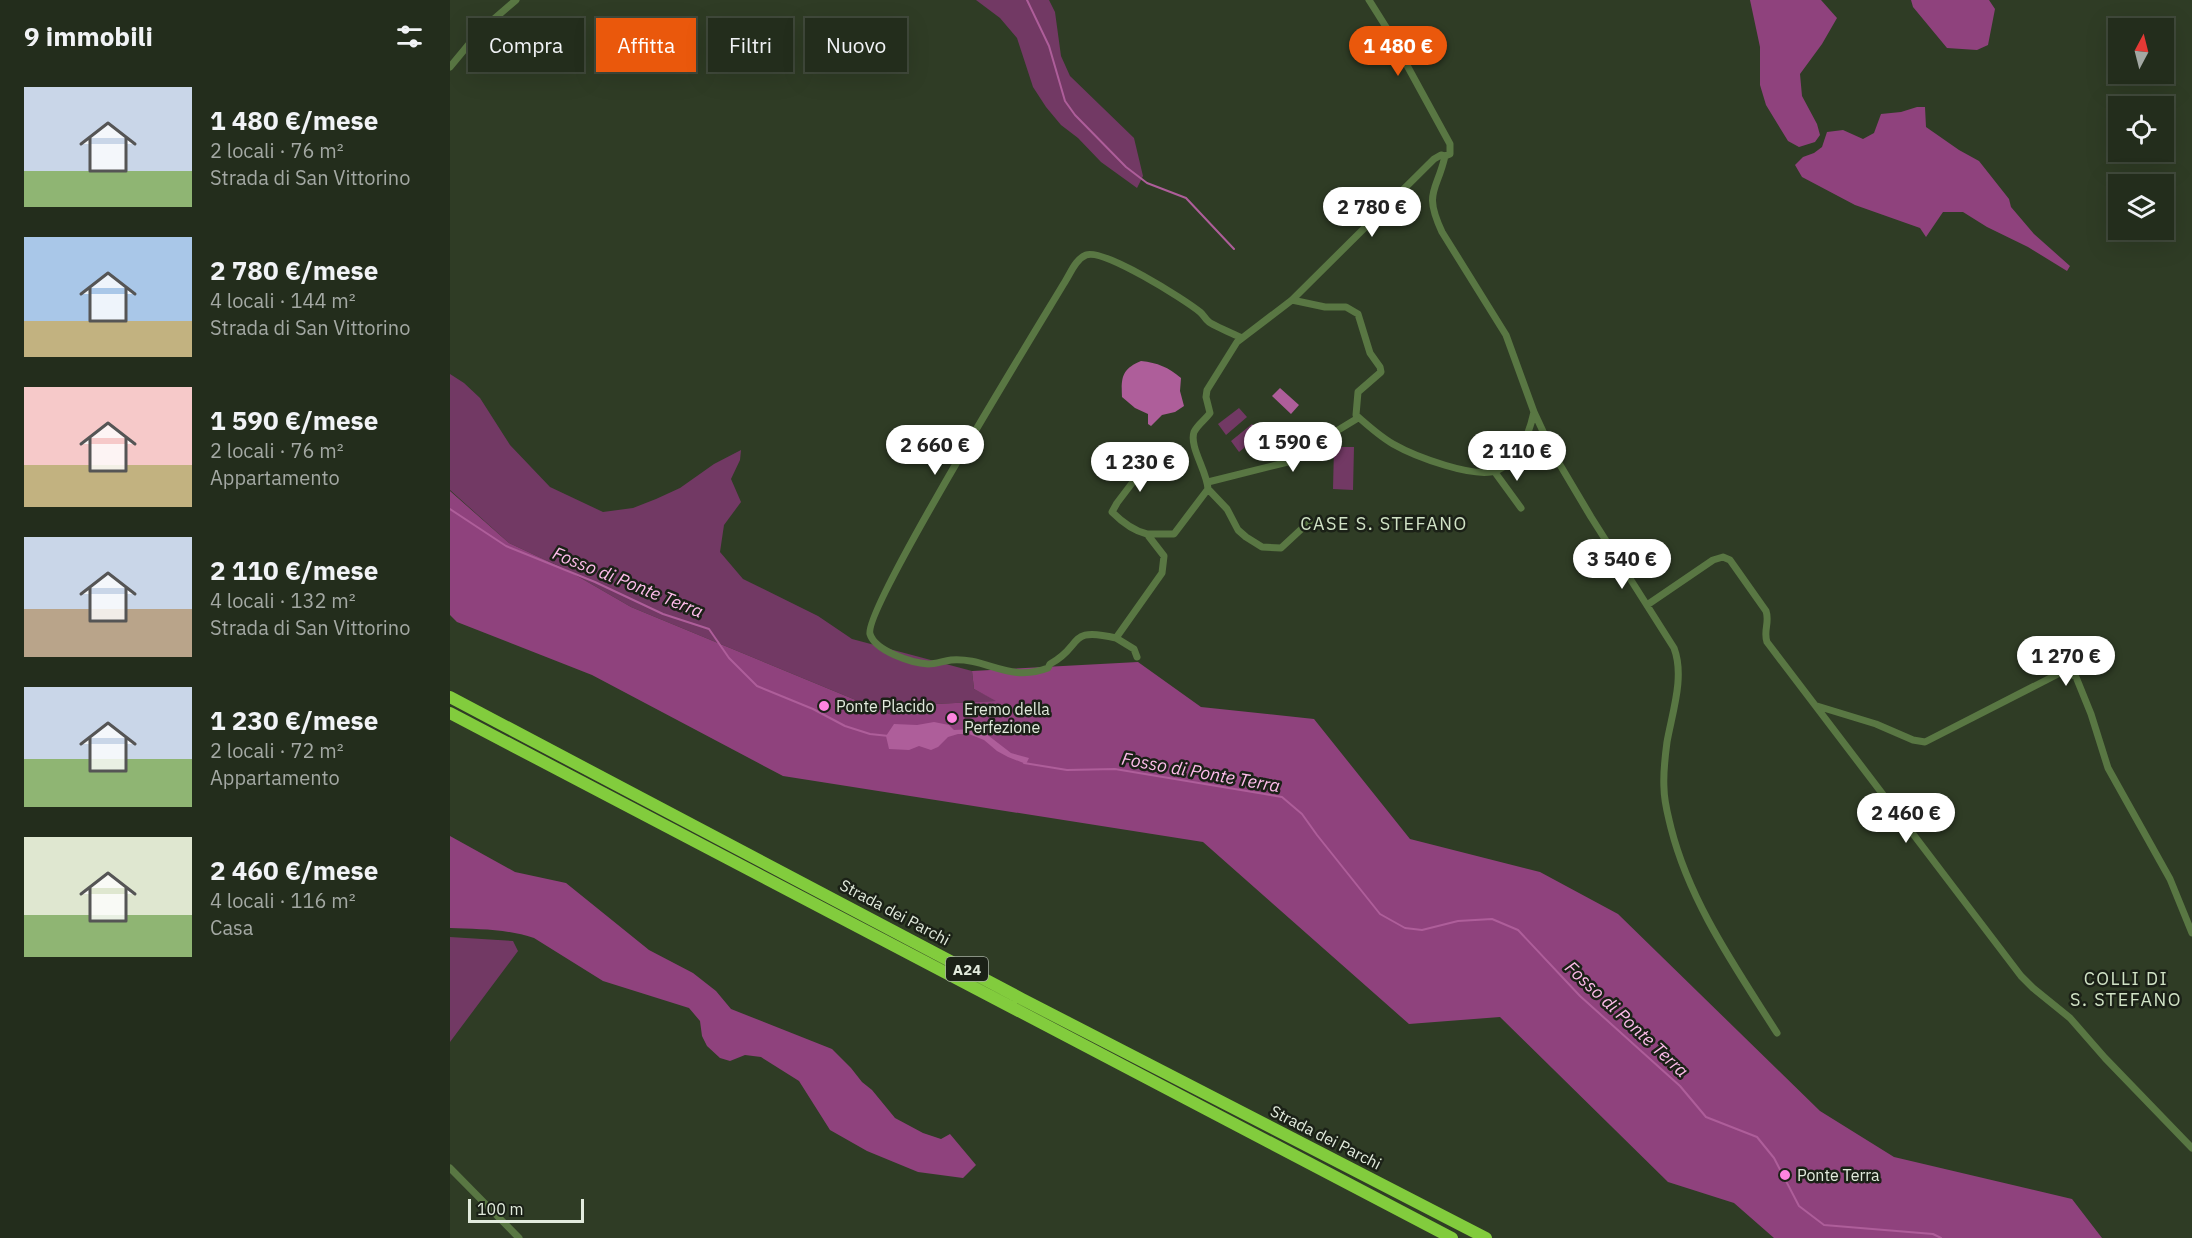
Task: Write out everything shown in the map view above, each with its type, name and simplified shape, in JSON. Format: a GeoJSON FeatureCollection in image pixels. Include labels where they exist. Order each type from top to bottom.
{"type":"FeatureCollection","features":[{"type":"Feature","properties":{"kind":"highway","name":"Strada dei Parchi"},"geometry":{"type":"LineString","coordinates":[[450,697],[1032,1004],[1486,1238]]}},
{"type":"Feature","properties":{"kind":"highway","name":"Strada dei Parchi"},"geometry":{"type":"LineString","coordinates":[[450,714],[1452,1238]]}},
{"type":"Feature","properties":{"kind":"street"},"geometry":{"type":"LineString","coordinates":[[450,67],[479,32],[516,0]]}},
{"type":"Feature","properties":{"kind":"street"},"geometry":{"type":"LineString","coordinates":[[1369,0],[1449,141],[1450,154],[1446,156],[1432,190],[1431,200],[1444,237],[1506,335],[1534,412],[1553,453],[1578,497],[1671,642],[1677,659],[1677,684],[1666,749],[1664,784],[1665,805],[1677,850],[1716,935],[1777,1033]]}},
{"type":"Feature","properties":{"kind":"street"},"geometry":{"type":"LineString","coordinates":[[1309,522],[1281,548],[1262,547],[1239,531],[1227,509],[1208,486],[1194,445],[1193,436],[1196,428],[1210,413],[1206,397],[1207,390],[1234,346],[1242,338],[1292,300],[1434,159],[1441,155],[1446,156]]}},
{"type":"Feature","properties":{"kind":"street"},"geometry":{"type":"LineString","coordinates":[[1137,657],[1134,648],[1116,638],[1096,633],[1085,634],[1048,668],[1034,673],[1000,671],[967,661],[950,660],[932,664],[914,662],[880,647],[871,636],[869,627],[877,607],[932,505],[1070,273],[1083,256],[1098,255],[1124,266],[1201,312],[1210,323],[1242,338]]}},
{"type":"Feature","properties":{"kind":"street"},"geometry":{"type":"LineString","coordinates":[[1292,300],[1325,307],[1346,307],[1358,314],[1370,353],[1381,372],[1358,392],[1355,412],[1358,418],[1402,448],[1458,469],[1479,473],[1494,471],[1507,464],[1518,452],[1527,437],[1534,412]]}},
{"type":"Feature","properties":{"kind":"street"},"geometry":{"type":"LineString","coordinates":[[1152,446],[1142,470],[1112,512],[1119,520],[1133,529],[1147,534],[1174,534],[1208,486],[1292,461],[1310,443],[1330,435],[1358,418]]}},
{"type":"Feature","properties":{"kind":"street"},"geometry":{"type":"LineString","coordinates":[[1494,471],[1521,508]]}},
{"type":"Feature","properties":{"kind":"street"},"geometry":{"type":"LineString","coordinates":[[1116,638],[1162,573],[1164,556],[1147,534]]}},
{"type":"Feature","properties":{"kind":"street"},"geometry":{"type":"LineString","coordinates":[[1647,605],[1713,560],[1720,557],[1728,559],[1766,611],[1767,642],[2022,976],[2070,1018],[2105,1058],[2192,1148]]}},
{"type":"Feature","properties":{"kind":"street"},"geometry":{"type":"LineString","coordinates":[[1817,706],[1876,724],[1915,741],[1925,742],[2058,674],[2067,672],[2072,674],[2076,677],[2090,709],[2108,768],[2170,879],[2192,933]]}},
{"type":"Feature","properties":{"kind":"street"},"geometry":{"type":"LineString","coordinates":[[450,1168],[519,1238]]}},
{"type":"Feature","properties":{"kind":"shaded area"},"geometry":{"type":"Polygon","coordinates":[[[976,0],[1049,0],[1055,12],[1061,56],[1070,76],[1134,138],[1143,176],[1137,188],[1101,162],[1078,138],[1061,125],[1033,87],[1017,38],[1000,18],[976,0]]]}},
{"type":"Feature","properties":{"kind":"shaded area"},"geometry":{"type":"Polygon","coordinates":[[[1750,0],[1821,0],[1837,18],[1822,44],[1800,74],[1802,96],[1817,124],[1820,135],[1815,142],[1799,147],[1788,141],[1766,105],[1760,85],[1760,47],[1750,0]]]}},
{"type":"Feature","properties":{"kind":"shaded area"},"geometry":{"type":"Polygon","coordinates":[[[1911,0],[1989,0],[1995,9],[1988,45],[1977,50],[1947,48],[1913,7],[1911,0]]]}},
{"type":"Feature","properties":{"kind":"shaded area"},"geometry":{"type":"Polygon","coordinates":[[[1925,107],[1926,127],[1979,161],[2009,199],[2011,207],[2034,234],[2070,266],[2067,271],[1963,212],[1943,212],[1926,237],[1920,228],[1855,205],[1802,177],[1795,165],[1803,157],[1822,147],[1827,132],[1843,130],[1863,139],[1874,133],[1881,114],[1901,112],[1925,107]]]}},
{"type":"Feature","properties":{"kind":"shaded area"},"geometry":{"type":"Polygon","coordinates":[[[1141,361],[1163,366],[1181,378],[1180,391],[1184,406],[1175,412],[1162,415],[1151,426],[1148,424],[1148,414],[1135,408],[1122,397],[1124,374],[1130,367],[1141,361]]]}},
{"type":"Feature","properties":{"kind":"shaded area"},"geometry":{"type":"Polygon","coordinates":[[[450,374],[480,398],[510,445],[550,487],[603,512],[633,508],[656,499],[680,488],[714,464],[741,450],[740,460],[731,479],[741,502],[724,525],[720,552],[743,579],[818,616],[852,639],[972,671],[974,689],[998,701],[935,704],[892,715],[631,607],[567,570],[509,543],[450,490],[450,374]]]}},
{"type":"Feature","properties":{"kind":"shaded area"},"geometry":{"type":"Polygon","coordinates":[[[1280,388],[1299,405],[1291,414],[1272,396],[1280,388]]]}},
{"type":"Feature","properties":{"kind":"shaded area"},"geometry":{"type":"Polygon","coordinates":[[[1239,408],[1247,417],[1226,435],[1218,424],[1239,408]]]}},
{"type":"Feature","properties":{"kind":"shaded area"},"geometry":{"type":"Polygon","coordinates":[[[1252,424],[1261,434],[1239,452],[1231,441],[1252,424]]]}},
{"type":"Feature","properties":{"kind":"shaded area"},"geometry":{"type":"Polygon","coordinates":[[[1334,447],[1354,447],[1353,490],[1333,489],[1334,447]]]}},
{"type":"Feature","properties":{"kind":"shaded area"},"geometry":{"type":"Polygon","coordinates":[[[450,491],[509,543],[567,570],[631,607],[892,715],[935,704],[996,701],[974,689],[972,671],[1138,662],[1201,707],[1314,719],[1410,839],[1540,872],[1618,914],[1820,1111],[1894,1157],[2072,1199],[2102,1238],[1774,1238],[1734,1203],[1668,1182],[1500,1017],[1409,1024],[1203,842],[783,776],[592,675],[457,622],[450,615],[450,491]]]}},
{"type":"Feature","properties":{"kind":"shaded area"},"geometry":{"type":"Polygon","coordinates":[[[934,722],[949,725],[954,730],[974,729],[985,733],[1011,753],[1029,758],[1026,764],[1008,757],[984,740],[969,734],[948,737],[938,747],[931,750],[919,746],[909,750],[889,749],[886,736],[894,724],[917,725],[934,722]]]}},
{"type":"Feature","properties":{"kind":"shaded area"},"geometry":{"type":"Polygon","coordinates":[[[450,836],[515,872],[566,883],[649,950],[693,973],[716,991],[731,1009],[832,1049],[872,1090],[895,1118],[923,1133],[941,1139],[950,1134],[976,1165],[963,1178],[918,1172],[867,1151],[830,1130],[799,1081],[761,1057],[745,1055],[730,1061],[720,1058],[707,1046],[702,1036],[700,1021],[689,1008],[603,981],[534,938],[503,931],[450,928],[450,836]]]}},
{"type":"Feature","properties":{"kind":"shaded area"},"geometry":{"type":"Polygon","coordinates":[[[450,937],[513,941],[518,951],[450,1042],[450,937]]]}},
{"type":"Feature","properties":{"kind":"waterway"},"geometry":{"type":"LineString","coordinates":[[1027,0],[1049,46],[1065,101],[1075,115],[1126,167],[1147,183],[1186,198],[1234,249]]}},
{"type":"Feature","properties":{"kind":"waterway","name":"Fosso di Ponte Terra"},"geometry":{"type":"LineString","coordinates":[[450,509],[506,546],[595,582],[663,614],[709,629],[729,658],[757,686],[813,709],[845,726],[870,734],[889,736]]}},
{"type":"Feature","properties":{"kind":"waterway","name":"Fosso di Ponte Terra"},"geometry":{"type":"LineString","coordinates":[[1024,763],[1067,770],[1115,769],[1282,797],[1302,814],[1380,914],[1405,928],[1422,930],[1458,921],[1492,919],[1518,930],[1580,996],[1680,1086],[1706,1117],[1757,1137],[1774,1158],[1799,1206],[1824,1225],[1933,1234],[1941,1238]]}},
{"type":"Feature","properties":{"kind":"place","name":"Ponte Placido"},"geometry":{"type":"Point","coordinates":[824,706]}},
{"type":"Feature","properties":{"kind":"place","name":"Eremo della Perfezione"},"geometry":{"type":"Point","coordinates":[952,718]}},
{"type":"Feature","properties":{"kind":"place","name":"Ponte Terra"},"geometry":{"type":"Point","coordinates":[1785,1175]}},
{"type":"Feature","properties":{"kind":"district","name":"CASE S. STEFANO"},"geometry":{"type":"Point","coordinates":[1384,523]}},
{"type":"Feature","properties":{"kind":"district","name":"COLLI DI S. STEFANO"},"geometry":{"type":"Point","coordinates":[2126,988]}}]}
